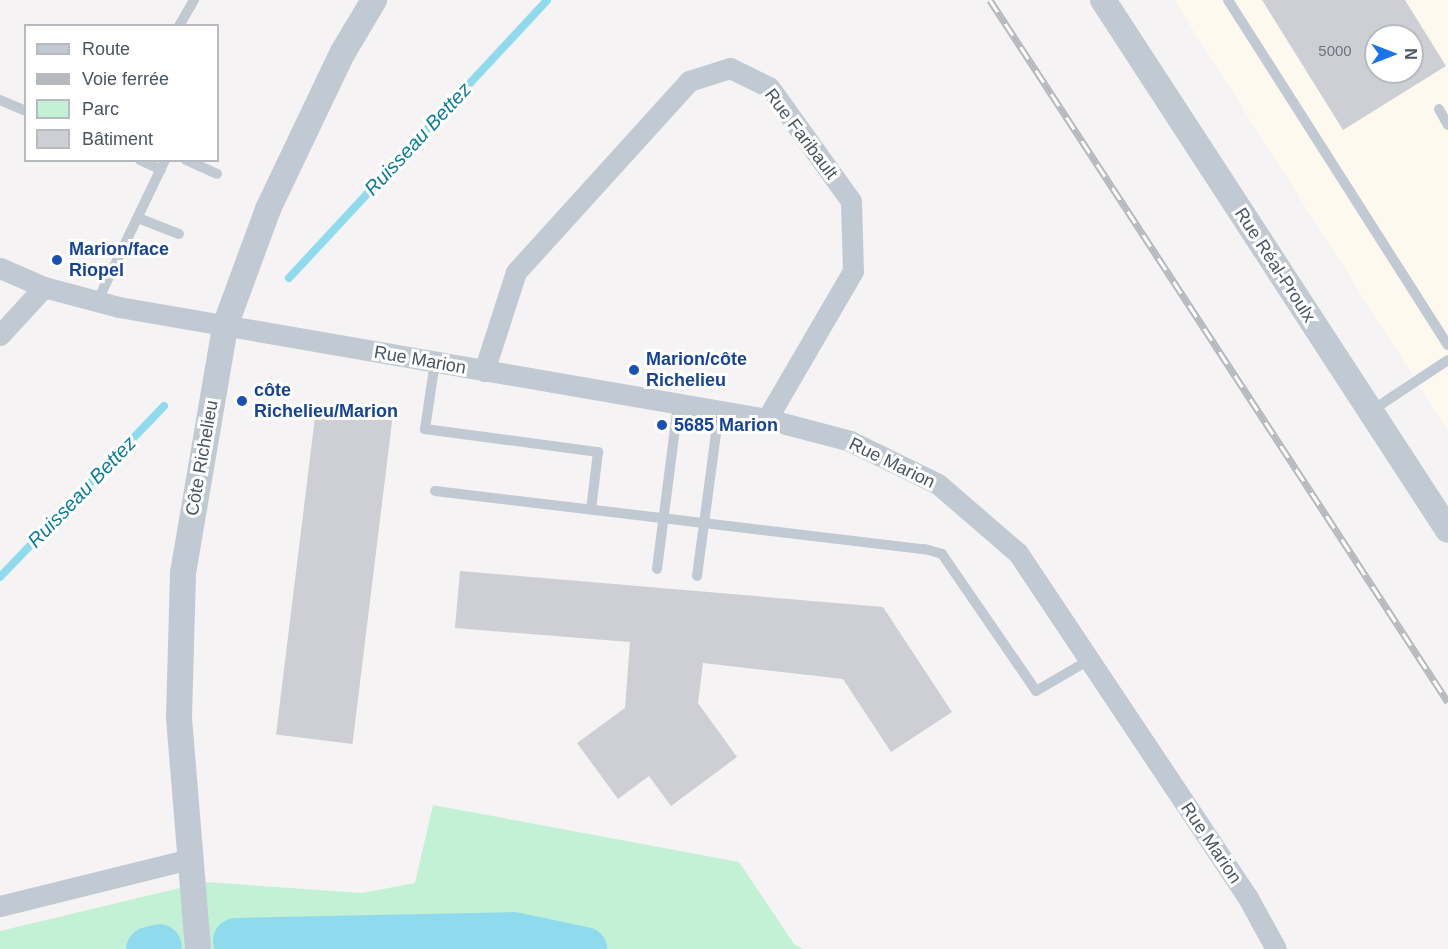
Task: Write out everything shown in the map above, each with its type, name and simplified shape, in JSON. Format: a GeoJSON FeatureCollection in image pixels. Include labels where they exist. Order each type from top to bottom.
{"type":"FeatureCollection","features":[{"type":"Feature","properties":{"kind":"street","name":"Côte Richelieu"},"geometry":{"type":"LineString","coordinates":[[198,949],[179,717],[183,573],[225,326],[273,198],[343,52],[374,0]]}},
{"type":"Feature","properties":{"kind":"street","name":"Rue Réal-Proulx"},"geometry":{"type":"LineString","coordinates":[[1102,0],[1448,530]]}},
{"type":"Feature","properties":{"kind":"street","name":"Rue Faribault"},"geometry":{"type":"LineString","coordinates":[[484,371],[516,272],[689,81],[730,68],[770,87],[851,201],[853,271],[766,420]]}},
{"type":"Feature","properties":{"kind":"street","name":"Rue Marion"},"geometry":{"type":"LineString","coordinates":[[0,268],[45,287],[97,302],[766,420],[850,441],[938,484],[1018,553],[1247,896],[1276,949]]}},
{"type":"Feature","properties":{"kind":"street"},"geometry":{"type":"LineString","coordinates":[[0,335],[45,287]]}},
{"type":"Feature","properties":{"kind":"street"},"geometry":{"type":"LineString","coordinates":[[0,906],[190,859]]}},
{"type":"Feature","properties":{"kind":"lane"},"geometry":{"type":"LineString","coordinates":[[180,24],[194,0]]}},
{"type":"Feature","properties":{"kind":"lane"},"geometry":{"type":"LineString","coordinates":[[1228,0],[1448,345]]}},
{"type":"Feature","properties":{"kind":"lane"},"geometry":{"type":"LineString","coordinates":[[0,100],[24,110]]}},
{"type":"Feature","properties":{"kind":"lane"},"geometry":{"type":"LineString","coordinates":[[1439,109],[1448,125]]}},
{"type":"Feature","properties":{"kind":"lane"},"geometry":{"type":"LineString","coordinates":[[190,162],[217,174]]}},
{"type":"Feature","properties":{"kind":"lane"},"geometry":{"type":"LineString","coordinates":[[97,302],[163,165]]}},
{"type":"Feature","properties":{"kind":"lane"},"geometry":{"type":"LineString","coordinates":[[138,218],[179,234]]}},
{"type":"Feature","properties":{"kind":"lane"},"geometry":{"type":"LineString","coordinates":[[1371,411],[1448,360]]}},
{"type":"Feature","properties":{"kind":"lane"},"geometry":{"type":"LineString","coordinates":[[435,362],[425,429],[598,452],[591,510]]}},
{"type":"Feature","properties":{"kind":"lane"},"geometry":{"type":"LineString","coordinates":[[657,569],[678,404]]}},
{"type":"Feature","properties":{"kind":"lane"},"geometry":{"type":"LineString","coordinates":[[697,576],[718,411]]}},
{"type":"Feature","properties":{"kind":"lane"},"geometry":{"type":"LineString","coordinates":[[435,491],[925,549],[942,554],[1036,691],[1089,660]]}},
{"type":"Feature","properties":{"kind":"shaded area"},"geometry":{"type":"Polygon","coordinates":[[[1174,0],[1448,0],[1448,431],[1174,0]]]}},
{"type":"Feature","properties":{"kind":"green space"},"geometry":{"type":"Polygon","coordinates":[[[433,805],[739,862],[794,944],[803,949],[0,949],[0,931],[205,882],[362,893],[415,883],[433,805]]]}},
{"type":"Feature","properties":{"kind":"building"},"geometry":{"type":"Polygon","coordinates":[[[1262,0],[1405,0],[1420,24],[1364,24],[1364,84],[1417,84],[1343,130],[1262,0]]]}},
{"type":"Feature","properties":{"kind":"building"},"geometry":{"type":"Polygon","coordinates":[[[1424,31],[1446,66],[1424,80],[1424,31]]]}},
{"type":"Feature","properties":{"kind":"building"},"geometry":{"type":"Polygon","coordinates":[[[316,409],[392,418],[352,744],[276,735],[316,409]]]}},
{"type":"Feature","properties":{"kind":"building"},"geometry":{"type":"Polygon","coordinates":[[[460,571],[883,607],[952,712],[891,752],[843,679],[703,663],[698,703],[737,757],[671,806],[649,776],[618,799],[577,743],[625,708],[630,642],[455,628],[460,571]]]}},
{"type":"Feature","properties":{"kind":"waterway","name":"Ruisseau Bettez"},"geometry":{"type":"LineString","coordinates":[[289,278],[547,0]]}},
{"type":"Feature","properties":{"kind":"waterway","name":"Ruisseau Bettez"},"geometry":{"type":"LineString","coordinates":[[0,577],[164,406]]}},
{"type":"Feature","properties":{"kind":"waterway"},"geometry":{"type":"LineString","coordinates":[[235,940],[513,934],[584,949]]}},
{"type":"Feature","properties":{"kind":"waterway"},"geometry":{"type":"LineString","coordinates":[[148,949],[159,946]]}},
{"type":"Feature","properties":{"kind":"railway"},"geometry":{"type":"LineString","coordinates":[[990,0],[1448,702]]}},
{"type":"Feature","properties":{"kind":"place","name":"Marion/face Riopel"},"geometry":{"type":"Point","coordinates":[57,260]}},
{"type":"Feature","properties":{"kind":"place","name":"Marion/côte Richelieu"},"geometry":{"type":"Point","coordinates":[634,370]}},
{"type":"Feature","properties":{"kind":"place","name":"côte Richelieu/Marion"},"geometry":{"type":"Point","coordinates":[242,401]}},
{"type":"Feature","properties":{"kind":"place","name":"5685 Marion"},"geometry":{"type":"Point","coordinates":[662,425]}}]}
